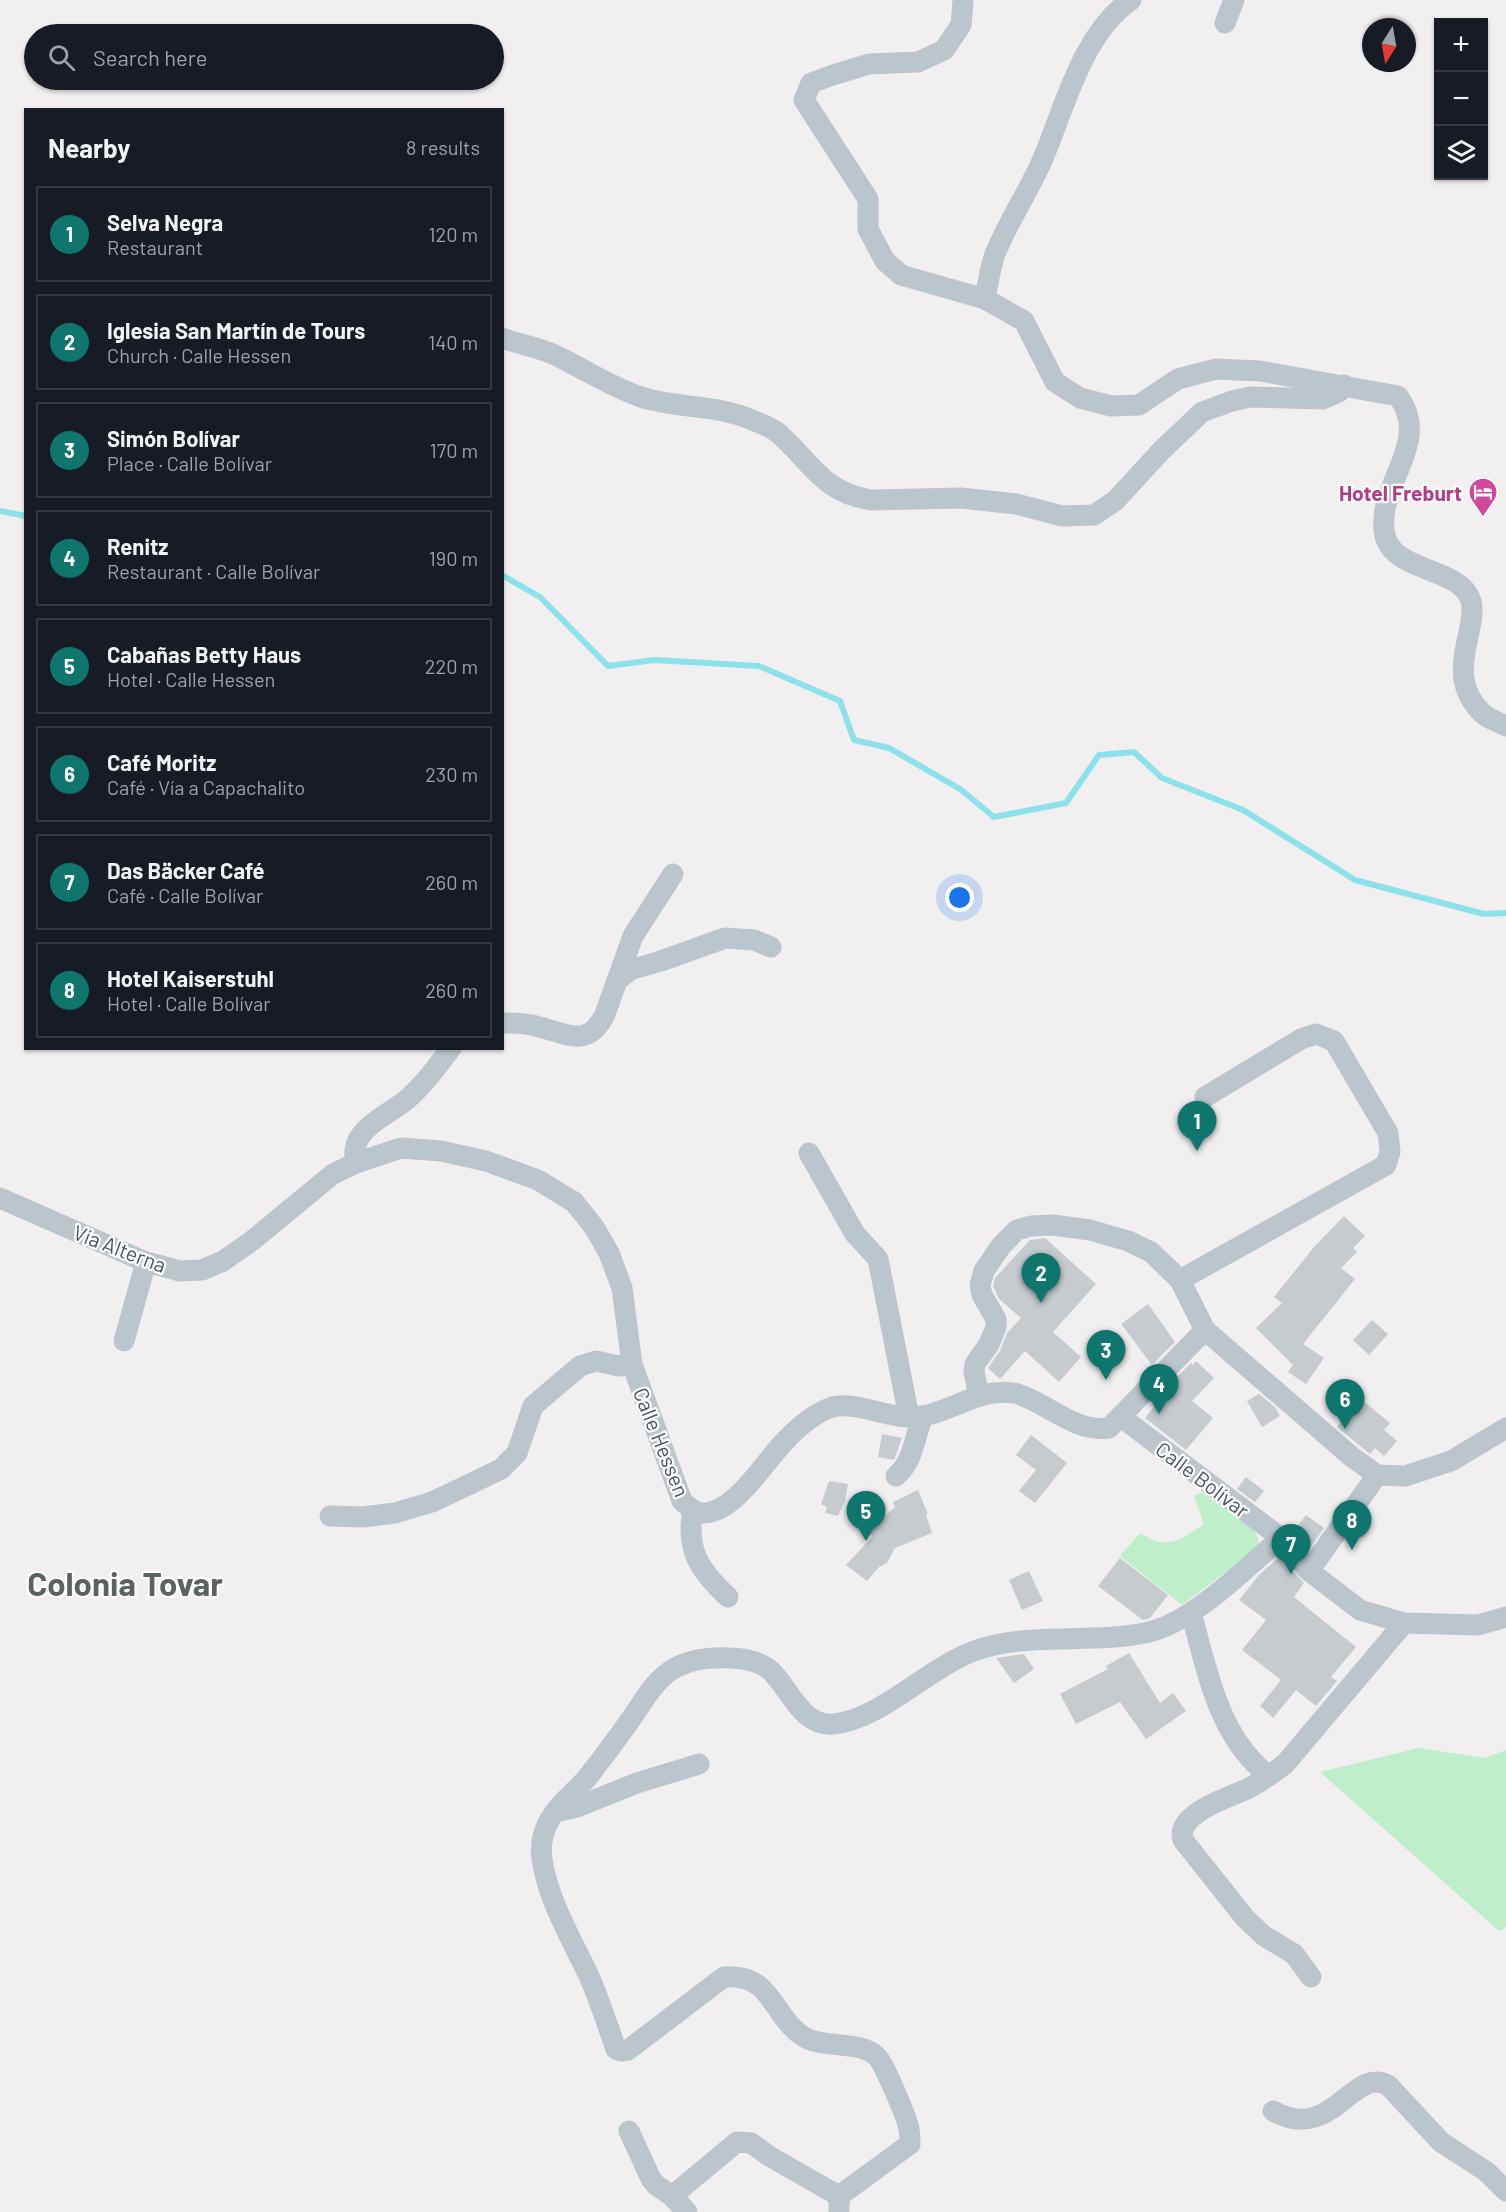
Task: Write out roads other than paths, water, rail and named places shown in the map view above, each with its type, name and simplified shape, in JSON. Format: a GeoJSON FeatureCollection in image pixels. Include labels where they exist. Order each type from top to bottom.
{"type":"FeatureCollection","features":[{"type":"Feature","properties":{"kind":"street"},"geometry":{"type":"LineString","coordinates":[[963,0],[961,25],[944,50],[918,62],[869,64],[833,75],[811,83],[804,100],[868,199],[868,229],[885,261],[902,275],[985,299],[1024,321],[1055,382],[1080,398],[1111,406],[1139,405],[1178,379],[1216,369],[1260,371],[1398,396],[1405,406],[1411,426],[1406,449],[1386,506],[1383,530],[1392,550],[1406,561],[1454,581],[1466,590],[1471,602],[1470,626],[1462,675],[1470,696],[1483,714],[1506,726]]}},
{"type":"Feature","properties":{"kind":"street"},"geometry":{"type":"LineString","coordinates":[[985,299],[994,256],[1014,214],[1031,186],[1081,63],[1110,21],[1131,0]]}},
{"type":"Feature","properties":{"kind":"street"},"geometry":{"type":"LineString","coordinates":[[1225,23],[1234,0]]}},
{"type":"Feature","properties":{"kind":"street"},"geometry":{"type":"LineString","coordinates":[[504,339],[557,355],[608,384],[643,398],[729,411],[756,421],[776,432],[833,488],[850,495],[871,500],[961,498],[989,500],[1016,504],[1062,516],[1094,516],[1115,501],[1161,451],[1202,412],[1251,397],[1323,399],[1339,392],[1344,385]]}},
{"type":"Feature","properties":{"kind":"street"},"geometry":{"type":"LineString","coordinates":[[504,1023],[535,1025],[569,1036],[586,1035],[599,1026],[619,979],[633,936],[673,874]]}},
{"type":"Feature","properties":{"kind":"street"},"geometry":{"type":"LineString","coordinates":[[619,979],[630,970],[725,938],[754,940],[771,948]]}},
{"type":"Feature","properties":{"kind":"street"},"geometry":{"type":"LineString","coordinates":[[1180,1280],[1386,1165],[1390,1152],[1388,1133],[1334,1041],[1316,1034],[1301,1038],[1205,1097]]}},
{"type":"Feature","properties":{"kind":"street"},"geometry":{"type":"LineString","coordinates":[[356,1163],[354,1154],[358,1140],[370,1127],[405,1101],[450,1050]]}},
{"type":"Feature","properties":{"kind":"street","name":"Calle Hessen"},"geometry":{"type":"LineString","coordinates":[[356,1163],[401,1148],[441,1151],[486,1161],[538,1180],[574,1202],[594,1227],[609,1254],[622,1288],[632,1364],[682,1501],[693,1511],[702,1513],[716,1510],[729,1502],[757,1475],[783,1442],[815,1414],[836,1406],[916,1417],[948,1409],[968,1399],[998,1392],[1016,1393],[1082,1426],[1096,1429],[1109,1428],[1121,1417]]}},
{"type":"Feature","properties":{"kind":"street"},"geometry":{"type":"LineString","coordinates":[[809,1153],[855,1234],[878,1259],[916,1417],[908,1461],[896,1476]]}},
{"type":"Feature","properties":{"kind":"street","name":"Vía Alterna"},"geometry":{"type":"LineString","coordinates":[[0,1198],[146,1262],[180,1271],[202,1270],[223,1261],[253,1240],[333,1174],[356,1163]]}},
{"type":"Feature","properties":{"kind":"street"},"geometry":{"type":"LineString","coordinates":[[979,1396],[974,1372],[975,1364],[989,1344],[996,1327],[996,1318],[982,1295],[980,1285],[984,1271],[1001,1246],[1017,1230],[1031,1226],[1053,1225],[1090,1230],[1128,1241],[1151,1252],[1180,1280],[1205,1330],[1352,1456],[1377,1474],[1405,1476],[1451,1461],[1506,1428]]}},
{"type":"Feature","properties":{"kind":"street"},"geometry":{"type":"LineString","coordinates":[[124,1341],[146,1262]]}},
{"type":"Feature","properties":{"kind":"street"},"geometry":{"type":"LineString","coordinates":[[1121,1417],[1205,1330]]}},
{"type":"Feature","properties":{"kind":"street"},"geometry":{"type":"LineString","coordinates":[[330,1516],[363,1517],[395,1513],[432,1502],[485,1477],[501,1468],[516,1453],[533,1406],[574,1370],[591,1362],[620,1366],[632,1364]]}},
{"type":"Feature","properties":{"kind":"street","name":"Calle Bolívar"},"geometry":{"type":"LineString","coordinates":[[1121,1417],[1281,1538],[1309,1571],[1360,1610],[1404,1623],[1478,1625],[1506,1617]]}},
{"type":"Feature","properties":{"kind":"street"},"geometry":{"type":"LineString","coordinates":[[1309,1571],[1377,1474]]}},
{"type":"Feature","properties":{"kind":"street"},"geometry":{"type":"LineString","coordinates":[[693,1511],[690,1527],[693,1551],[703,1571],[728,1597]]}},
{"type":"Feature","properties":{"kind":"street"},"geometry":{"type":"LineString","coordinates":[[672,2196],[737,2142],[743,2141],[751,2143],[839,2204],[910,2144],[908,2124],[879,2058],[869,2051],[830,2045],[806,2038],[795,2030],[771,1998],[754,1981],[738,1976],[723,1977],[628,2050],[616,2049],[588,1973],[550,1891],[542,1849],[546,1829],[555,1812],[605,1755],[651,1689],[670,1671],[690,1661],[734,1658],[759,1664],[771,1671],[807,1716],[814,1721],[832,1724],[872,1712],[933,1671],[976,1651],[1017,1642],[1149,1632],[1163,1628],[1191,1613],[1281,1538]]}},
{"type":"Feature","properties":{"kind":"street"},"geometry":{"type":"LineString","coordinates":[[1191,1613],[1212,1691],[1230,1730],[1244,1752],[1269,1776]]}},
{"type":"Feature","properties":{"kind":"street"},"geometry":{"type":"LineString","coordinates":[[1311,1977],[1294,1954],[1264,1936],[1245,1918],[1182,1836],[1183,1828],[1197,1812],[1269,1776],[1285,1764],[1404,1623]]}},
{"type":"Feature","properties":{"kind":"street"},"geometry":{"type":"LineString","coordinates":[[555,1812],[577,1807],[637,1783],[699,1764]]}},
{"type":"Feature","properties":{"kind":"street"},"geometry":{"type":"LineString","coordinates":[[1273,2111],[1282,2116],[1306,2121],[1323,2115],[1365,2084],[1375,2081],[1382,2082],[1388,2085],[1441,2142],[1487,2172],[1506,2190]]}},
{"type":"Feature","properties":{"kind":"street"},"geometry":{"type":"LineString","coordinates":[[629,2131],[651,2179],[687,2212]]}},
{"type":"Feature","properties":{"kind":"waterway"},"geometry":{"type":"LineString","coordinates":[[0,511],[24,516]]}},
{"type":"Feature","properties":{"kind":"waterway"},"geometry":{"type":"LineString","coordinates":[[504,576],[540,597],[608,666],[654,660],[759,666],[840,701],[854,740],[889,748],[960,789],[994,817],[1066,803],[1099,755],[1134,752],[1162,778],[1243,810],[1355,880],[1484,914],[1506,913]]}},
{"type":"Feature","properties":{"kind":"place","name":"Hotel Freburt"},"geometry":{"type":"Point","coordinates":[1483,518]}},
{"type":"Feature","properties":{"kind":"place","name":"Selva Negra"},"geometry":{"type":"Point","coordinates":[1197,1151]}},
{"type":"Feature","properties":{"kind":"place","name":"Iglesia San Martín de Tours"},"geometry":{"type":"Point","coordinates":[1041,1303]}},
{"type":"Feature","properties":{"kind":"place","name":"Simón Bolívar"},"geometry":{"type":"Point","coordinates":[1106,1380]}},
{"type":"Feature","properties":{"kind":"place","name":"Renitz"},"geometry":{"type":"Point","coordinates":[1159,1414]}},
{"type":"Feature","properties":{"kind":"place","name":"Café Moritz"},"geometry":{"type":"Point","coordinates":[1345,1429]}},
{"type":"Feature","properties":{"kind":"place","name":"Cabañas Betty Haus"},"geometry":{"type":"Point","coordinates":[866,1541]}},
{"type":"Feature","properties":{"kind":"place","name":"Hotel Kaiserstuhl"},"geometry":{"type":"Point","coordinates":[1352,1550]}},
{"type":"Feature","properties":{"kind":"place","name":"Das Bäcker Café"},"geometry":{"type":"Point","coordinates":[1291,1574]}},
{"type":"Feature","properties":{"kind":"district","name":"Colonia Tovar"},"geometry":{"type":"Point","coordinates":[125,1583]}}]}
